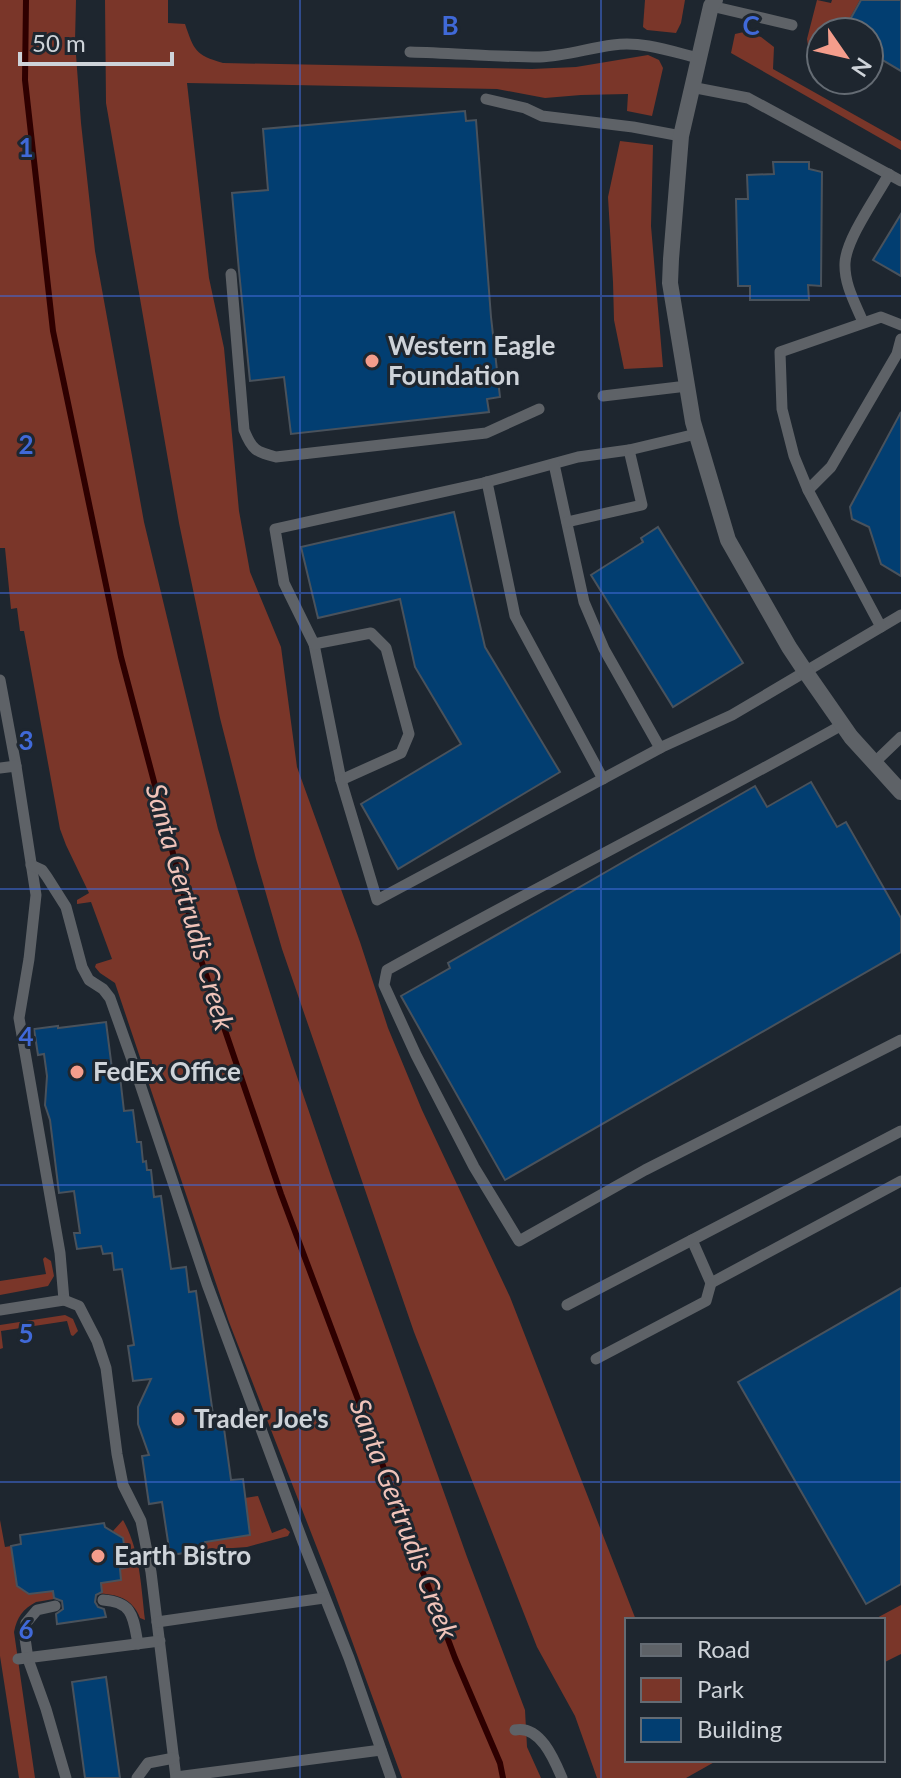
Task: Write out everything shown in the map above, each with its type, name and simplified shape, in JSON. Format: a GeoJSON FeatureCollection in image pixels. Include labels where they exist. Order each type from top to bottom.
{"type":"FeatureCollection","features":[{"type":"Feature","properties":{"kind":"street"},"geometry":{"type":"LineString","coordinates":[[712,2],[681,136],[670,283],[696,434],[728,540],[789,647],[851,737],[901,792]]}},
{"type":"Feature","properties":{"kind":"lane"},"geometry":{"type":"LineString","coordinates":[[712,2],[792,25]]}},
{"type":"Feature","properties":{"kind":"lane"},"geometry":{"type":"LineString","coordinates":[[410,52],[543,57],[630,44],[658,46],[698,58]]}},
{"type":"Feature","properties":{"kind":"lane"},"geometry":{"type":"LineString","coordinates":[[691,87],[748,98],[901,181]]}},
{"type":"Feature","properties":{"kind":"lane"},"geometry":{"type":"LineString","coordinates":[[486,99],[525,108],[542,116],[681,136]]}},
{"type":"Feature","properties":{"kind":"lane"},"geometry":{"type":"LineString","coordinates":[[863,322],[847,284],[845,261],[852,239],[889,174]]}},
{"type":"Feature","properties":{"kind":"lane"},"geometry":{"type":"LineString","coordinates":[[231,274],[244,430],[251,447],[264,454],[276,457],[486,433],[539,409]]}},
{"type":"Feature","properties":{"kind":"lane"},"geometry":{"type":"LineString","coordinates":[[881,627],[808,490],[794,456],[782,409],[780,352],[881,317],[901,325]]}},
{"type":"Feature","properties":{"kind":"lane"},"geometry":{"type":"LineString","coordinates":[[808,490],[831,467],[897,354],[901,339]]}},
{"type":"Feature","properties":{"kind":"lane"},"geometry":{"type":"LineString","coordinates":[[603,396],[687,386]]}},
{"type":"Feature","properties":{"kind":"lane"},"geometry":{"type":"LineString","coordinates":[[696,434],[629,450],[578,457],[487,482],[275,529],[284,583],[314,644],[341,780],[377,900],[660,748],[732,715],[901,615]]}},
{"type":"Feature","properties":{"kind":"lane"},"geometry":{"type":"LineString","coordinates":[[567,522],[642,505],[629,450]]}},
{"type":"Feature","properties":{"kind":"lane"},"geometry":{"type":"LineString","coordinates":[[554,464],[584,602],[604,649],[660,748]]}},
{"type":"Feature","properties":{"kind":"lane"},"geometry":{"type":"LineString","coordinates":[[487,482],[515,616],[603,779]]}},
{"type":"Feature","properties":{"kind":"lane"},"geometry":{"type":"LineString","coordinates":[[314,644],[371,633],[386,648],[409,734],[401,753],[341,780]]}},
{"type":"Feature","properties":{"kind":"lane"},"geometry":{"type":"LineString","coordinates":[[0,680],[36,895],[19,1018],[60,1253],[64,1300]]}},
{"type":"Feature","properties":{"kind":"lane"},"geometry":{"type":"LineString","coordinates":[[842,725],[387,970],[384,985],[474,1167],[519,1241],[645,1170],[901,1040]]}},
{"type":"Feature","properties":{"kind":"lane"},"geometry":{"type":"LineString","coordinates":[[874,763],[901,737]]}},
{"type":"Feature","properties":{"kind":"lane"},"geometry":{"type":"LineString","coordinates":[[0,768],[16,766]]}},
{"type":"Feature","properties":{"kind":"lane"},"geometry":{"type":"LineString","coordinates":[[31,865],[42,870],[66,907],[82,967],[89,980],[110,998],[207,1284],[349,1658],[391,1778]]}},
{"type":"Feature","properties":{"kind":"lane"},"geometry":{"type":"LineString","coordinates":[[567,1305],[901,1131]]}},
{"type":"Feature","properties":{"kind":"lane"},"geometry":{"type":"LineString","coordinates":[[711,1283],[901,1181]]}},
{"type":"Feature","properties":{"kind":"lane"},"geometry":{"type":"LineString","coordinates":[[596,1359],[706,1301],[711,1283],[692,1240]]}},
{"type":"Feature","properties":{"kind":"lane"},"geometry":{"type":"LineString","coordinates":[[0,1310],[64,1300],[79,1306],[97,1341],[106,1368],[123,1485],[141,1521],[151,1572],[160,1641],[163,1717],[176,1778],[381,1750]]}},
{"type":"Feature","properties":{"kind":"lane"},"geometry":{"type":"LineString","coordinates":[[157,1622],[324,1598]]}},
{"type":"Feature","properties":{"kind":"lane"},"geometry":{"type":"LineString","coordinates":[[103,1600],[121,1602],[132,1614],[138,1644]]}},
{"type":"Feature","properties":{"kind":"lane"},"geometry":{"type":"LineString","coordinates":[[55,1606],[37,1610],[26,1623],[23,1659],[46,1709],[66,1778]]}},
{"type":"Feature","properties":{"kind":"lane"},"geometry":{"type":"LineString","coordinates":[[23,1659],[160,1641]]}},
{"type":"Feature","properties":{"kind":"lane"},"geometry":{"type":"LineString","coordinates":[[515,1730],[524,1728],[532,1732],[551,1753],[562,1778]]}},
{"type":"Feature","properties":{"kind":"lane"},"geometry":{"type":"LineString","coordinates":[[137,1778],[148,1763],[174,1758]]}},
{"type":"Feature","properties":{"kind":"green space"},"geometry":{"type":"Polygon","coordinates":[[[0,0],[76,0],[75,41],[81,123],[95,251],[144,522],[218,829],[331,1176],[525,1710],[527,1747],[541,1778],[402,1778],[333,1589],[229,1322],[115,983],[95,967],[112,959],[91,902],[77,904],[77,900],[89,893],[60,829],[24,631],[20,631],[17,608],[11,609],[5,548],[0,548],[0,0]]]}},
{"type":"Feature","properties":{"kind":"green space"},"geometry":{"type":"Polygon","coordinates":[[[105,0],[168,0],[168,23],[185,24],[197,50],[223,63],[532,69],[576,67],[648,55],[659,60],[663,68],[652,116],[627,111],[628,94],[545,98],[497,89],[187,83],[209,278],[224,348],[239,511],[250,572],[281,647],[297,767],[388,1028],[422,1110],[510,1297],[635,1618],[625,1618],[625,1762],[714,1762],[686,1778],[597,1778],[575,1716],[537,1647],[414,1332],[282,949],[220,718],[179,523],[106,103],[105,0]]]}},
{"type":"Feature","properties":{"kind":"green space"},"geometry":{"type":"Polygon","coordinates":[[[645,0],[685,0],[676,33],[643,27],[645,0]]]}},
{"type":"Feature","properties":{"kind":"green space"},"geometry":{"type":"Polygon","coordinates":[[[817,0],[831,3],[832,0],[860,0],[851,16],[813,16],[817,0]]]}},
{"type":"Feature","properties":{"kind":"green space"},"geometry":{"type":"Polygon","coordinates":[[[744,32],[761,37],[774,47],[773,69],[805,87],[805,95],[731,53],[735,34],[744,32]]]}},
{"type":"Feature","properties":{"kind":"green space"},"geometry":{"type":"Polygon","coordinates":[[[806,96],[821,96],[901,141],[901,150],[806,96]]]}},
{"type":"Feature","properties":{"kind":"green space"},"geometry":{"type":"Polygon","coordinates":[[[620,141],[653,145],[651,226],[663,367],[624,369],[614,320],[608,197],[620,141]]]}},
{"type":"Feature","properties":{"kind":"green space"},"geometry":{"type":"Polygon","coordinates":[[[45,1257],[51,1261],[54,1276],[48,1286],[0,1295],[0,1281],[46,1274],[45,1257]]]}},
{"type":"Feature","properties":{"kind":"green space"},"geometry":{"type":"Polygon","coordinates":[[[65,1315],[73,1319],[78,1331],[73,1336],[67,1321],[1,1331],[3,1348],[0,1349],[0,1325],[65,1315]]]}},
{"type":"Feature","properties":{"kind":"green space"},"geometry":{"type":"Polygon","coordinates":[[[258,1496],[272,1533],[285,1528],[290,1532],[288,1536],[247,1547],[206,1550],[205,1542],[250,1535],[245,1498],[258,1496]]]}},
{"type":"Feature","properties":{"kind":"green space"},"geometry":{"type":"Polygon","coordinates":[[[0,1520],[5,1547],[11,1546],[17,1586],[29,1594],[121,1580],[120,1569],[128,1567],[123,1538],[113,1531],[123,1520],[133,1544],[141,1581],[145,1620],[122,1598],[109,1594],[36,1602],[19,1618],[14,1632],[35,1778],[19,1778],[0,1656],[0,1520]]]}},
{"type":"Feature","properties":{"kind":"green space"},"geometry":{"type":"Polygon","coordinates":[[[901,1605],[901,1654],[885,1662],[885,1618],[877,1618],[901,1605]]]}},
{"type":"Feature","properties":{"kind":"building"},"geometry":{"type":"Polygon","coordinates":[[[861,0],[901,0],[901,71],[885,62],[885,16],[852,16],[861,0]]]}},
{"type":"Feature","properties":{"kind":"building"},"geometry":{"type":"Polygon","coordinates":[[[465,111],[466,121],[476,120],[500,397],[487,399],[489,412],[291,434],[284,377],[250,381],[239,271],[232,193],[268,190],[263,129],[465,111]]]}},
{"type":"Feature","properties":{"kind":"building"},"geometry":{"type":"Polygon","coordinates":[[[773,162],[809,162],[809,169],[822,172],[821,286],[808,285],[809,300],[750,300],[750,286],[738,286],[736,199],[748,199],[747,175],[774,174],[773,162]]]}},
{"type":"Feature","properties":{"kind":"building"},"geometry":{"type":"Polygon","coordinates":[[[901,214],[901,276],[873,260],[901,214]]]}},
{"type":"Feature","properties":{"kind":"building"},"geometry":{"type":"Polygon","coordinates":[[[901,412],[901,576],[881,564],[869,527],[852,519],[850,507],[901,412]]]}},
{"type":"Feature","properties":{"kind":"building"},"geometry":{"type":"Polygon","coordinates":[[[454,512],[485,647],[560,772],[398,869],[361,804],[461,744],[415,667],[400,599],[318,618],[301,547],[454,512]]]}},
{"type":"Feature","properties":{"kind":"building"},"geometry":{"type":"Polygon","coordinates":[[[658,527],[743,663],[673,707],[591,575],[643,542],[641,538],[658,527]]]}},
{"type":"Feature","properties":{"kind":"building"},"geometry":{"type":"Polygon","coordinates":[[[811,782],[837,827],[846,822],[901,918],[901,952],[505,1180],[401,996],[450,968],[448,963],[755,786],[767,807],[811,782]]]}},
{"type":"Feature","properties":{"kind":"building"},"geometry":{"type":"Polygon","coordinates":[[[106,1022],[112,1069],[119,1068],[124,1111],[133,1110],[137,1142],[141,1142],[147,1170],[151,1170],[154,1197],[161,1196],[171,1269],[186,1267],[189,1292],[196,1291],[214,1422],[223,1421],[231,1480],[243,1479],[250,1535],[205,1542],[206,1550],[170,1555],[162,1502],[149,1504],[142,1456],[149,1455],[138,1424],[138,1407],[151,1379],[133,1381],[128,1346],[134,1345],[122,1269],[114,1270],[112,1253],[103,1254],[101,1246],[77,1249],[74,1233],[80,1233],[74,1191],[59,1193],[50,1120],[45,1105],[47,1076],[44,1054],[38,1055],[34,1029],[106,1022]]]}},
{"type":"Feature","properties":{"kind":"building"},"geometry":{"type":"Polygon","coordinates":[[[901,1288],[901,1584],[866,1604],[738,1382],[901,1288]]]}},
{"type":"Feature","properties":{"kind":"building"},"geometry":{"type":"Polygon","coordinates":[[[104,1523],[105,1527],[123,1538],[128,1567],[120,1569],[121,1580],[101,1583],[102,1592],[96,1595],[95,1602],[104,1609],[106,1617],[57,1624],[56,1614],[63,1609],[62,1601],[54,1598],[53,1591],[29,1594],[17,1586],[11,1546],[21,1544],[20,1535],[104,1523]]]}},
{"type":"Feature","properties":{"kind":"building"},"geometry":{"type":"Polygon","coordinates":[[[106,1677],[120,1778],[85,1778],[72,1682],[106,1677]]]}},
{"type":"Feature","properties":{"kind":"waterway","name":"Santa Gertrudis Creek"},"geometry":{"type":"LineString","coordinates":[[26,0],[25,80],[53,331],[121,657],[202,963],[281,1194],[455,1658],[500,1763],[503,1778]]}},
{"type":"Feature","properties":{"kind":"place","name":"Western Eagle Foundation"},"geometry":{"type":"Point","coordinates":[372,361]}},
{"type":"Feature","properties":{"kind":"place","name":"FedEx Office"},"geometry":{"type":"Point","coordinates":[77,1072]}},
{"type":"Feature","properties":{"kind":"place","name":"Trader Joe's"},"geometry":{"type":"Point","coordinates":[178,1419]}},
{"type":"Feature","properties":{"kind":"place","name":"Earth Bistro"},"geometry":{"type":"Point","coordinates":[98,1556]}}]}
